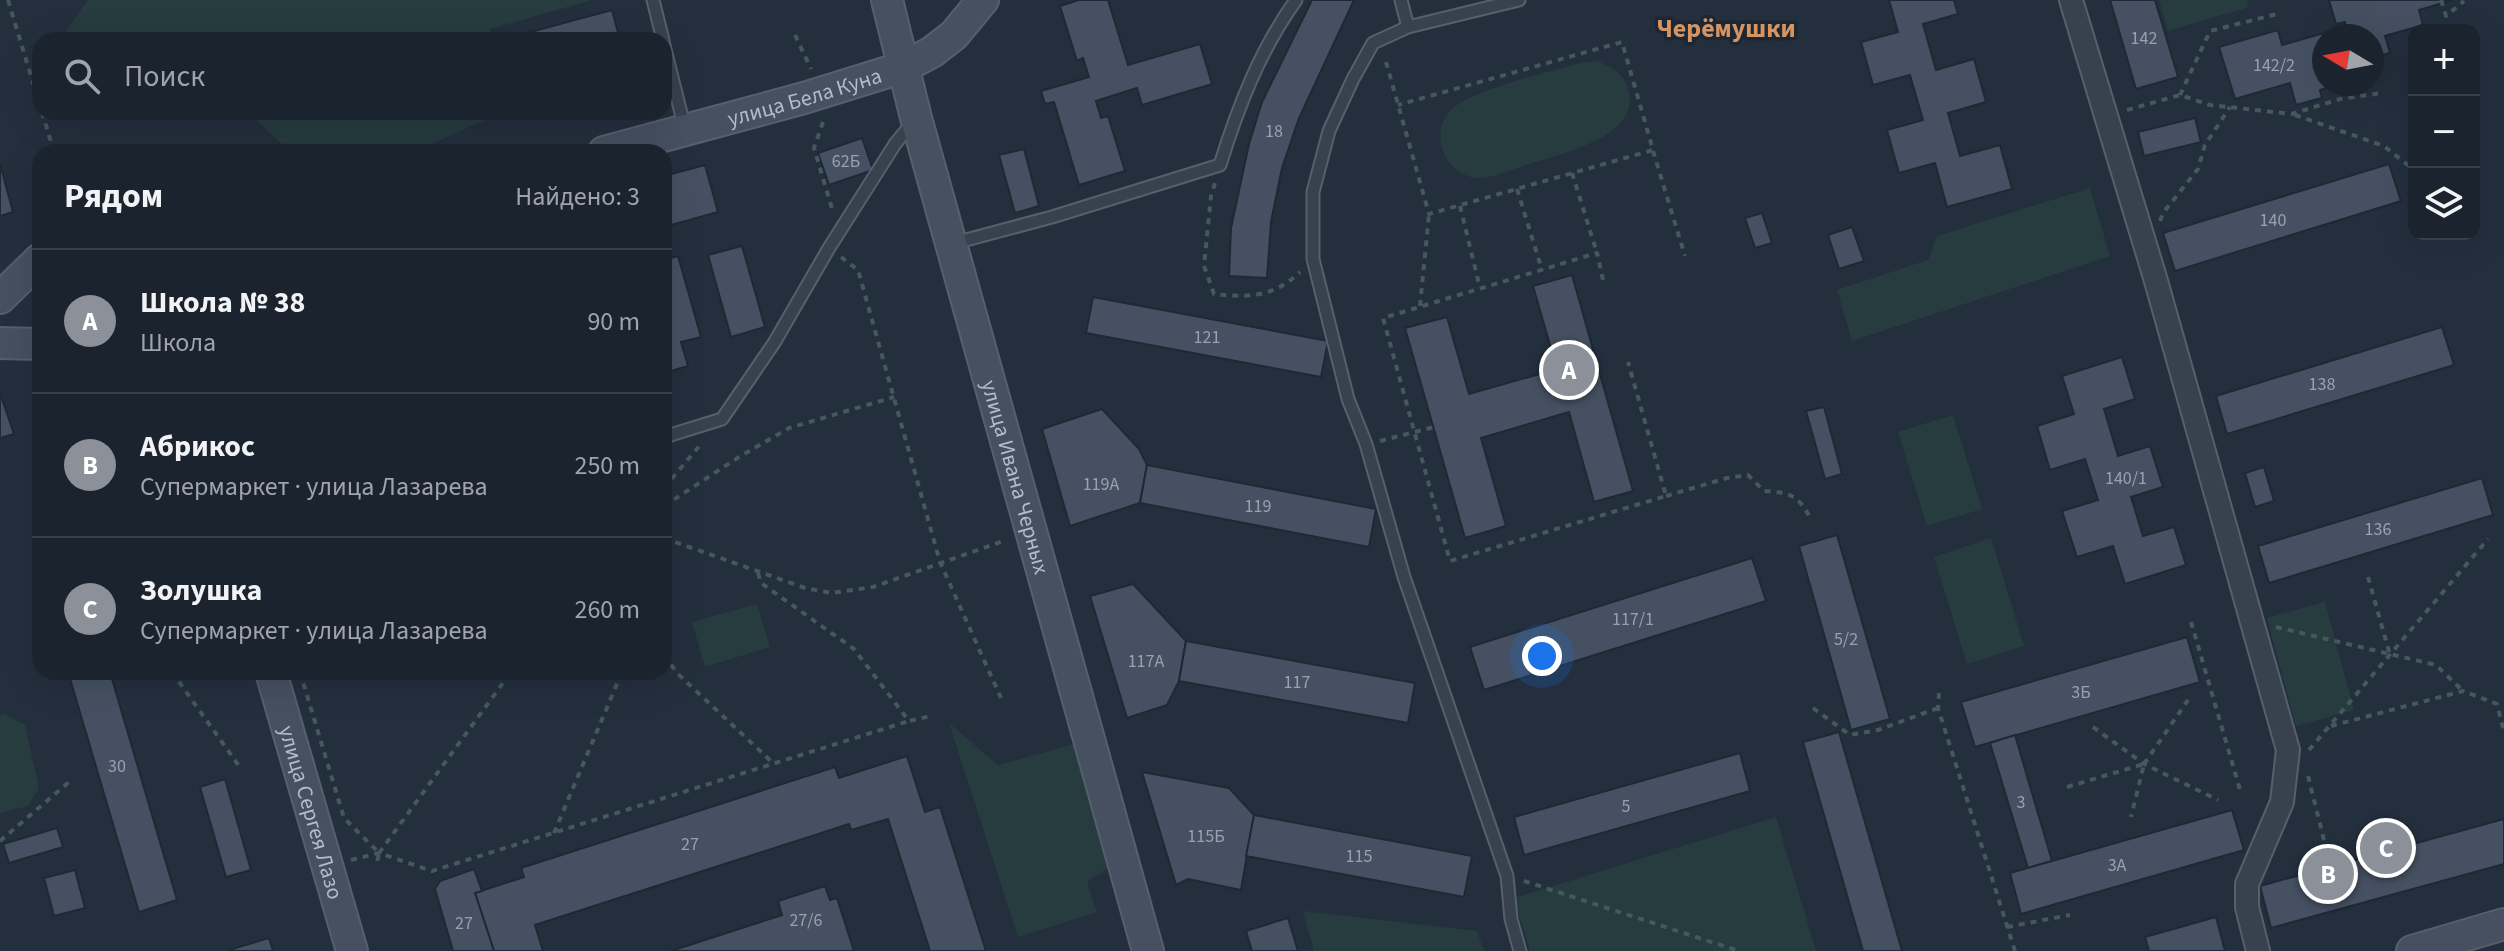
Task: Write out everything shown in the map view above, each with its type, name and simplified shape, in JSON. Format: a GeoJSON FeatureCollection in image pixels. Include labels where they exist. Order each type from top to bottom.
{"type":"FeatureCollection","features":[{"type":"Feature","properties":{"kind":"street","name":"улица Ивана Черных"},"geometry":{"type":"LineString","coordinates":[[887,0],[916,118],[1148,951]]}},
{"type":"Feature","properties":{"kind":"street","name":"улица Бела Куна"},"geometry":{"type":"LineString","coordinates":[[634,144],[804,98],[904,67],[932,52],[954,35],[983,0]]}},
{"type":"Feature","properties":{"kind":"street"},"geometry":{"type":"LineString","coordinates":[[2071,0],[2148,253],[2288,750],[2282,802],[2247,884],[2247,907],[2258,951]]}},
{"type":"Feature","properties":{"kind":"street"},"geometry":{"type":"LineString","coordinates":[[0,298],[32,267]]}},
{"type":"Feature","properties":{"kind":"street"},"geometry":{"type":"LineString","coordinates":[[0,343],[32,344]]}},
{"type":"Feature","properties":{"kind":"street","name":"улица Сергея Лазо"},"geometry":{"type":"LineString","coordinates":[[273,680],[352,951]]}},
{"type":"Feature","properties":{"kind":"street"},"geometry":{"type":"LineString","coordinates":[[2412,951],[2504,924]]}},
{"type":"Feature","properties":{"kind":"lane"},"geometry":{"type":"LineString","coordinates":[[653,0],[661,32]]}},
{"type":"Feature","properties":{"kind":"lane"},"geometry":{"type":"LineString","coordinates":[[951,244],[1052,217],[1220,165],[1236,114],[1259,62],[1296,0]]}},
{"type":"Feature","properties":{"kind":"lane"},"geometry":{"type":"LineString","coordinates":[[1401,0],[1408,27]]}},
{"type":"Feature","properties":{"kind":"lane"},"geometry":{"type":"LineString","coordinates":[[1519,0],[1408,27],[1373,43],[1329,131],[1313,192],[1313,259],[1348,399],[1366,444],[1404,577],[1507,876],[1511,919],[1520,951]]}},
{"type":"Feature","properties":{"kind":"lane"},"geometry":{"type":"LineString","coordinates":[[672,76],[686,130]]}},
{"type":"Feature","properties":{"kind":"lane"},"geometry":{"type":"LineString","coordinates":[[672,435],[722,419],[774,343],[895,144],[916,118]]}},
{"type":"Feature","properties":{"kind":"path"},"geometry":{"type":"LineString","coordinates":[[8,0],[32,80]]}},
{"type":"Feature","properties":{"kind":"path"},"geometry":{"type":"LineString","coordinates":[[2441,0],[2446,16],[2464,1]]}},
{"type":"Feature","properties":{"kind":"path"},"geometry":{"type":"LineString","coordinates":[[2180,95],[2210,31],[2277,14]]}},
{"type":"Feature","properties":{"kind":"path"},"geometry":{"type":"LineString","coordinates":[[795,35],[812,71]]}},
{"type":"Feature","properties":{"kind":"path"},"geometry":{"type":"LineString","coordinates":[[1398,105],[1622,42],[1685,256]]}},
{"type":"Feature","properties":{"kind":"path"},"geometry":{"type":"LineString","coordinates":[[1386,62],[1429,214],[1420,306]]}},
{"type":"Feature","properties":{"kind":"path"},"geometry":{"type":"LineString","coordinates":[[2105,116],[2180,95],[2210,105],[2292,114],[2384,146],[2412,168]]}},
{"type":"Feature","properties":{"kind":"path"},"geometry":{"type":"LineString","coordinates":[[2292,114],[2361,96]]}},
{"type":"Feature","properties":{"kind":"path"},"geometry":{"type":"LineString","coordinates":[[2148,253],[2163,213],[2198,169],[2205,145],[2231,107]]}},
{"type":"Feature","properties":{"kind":"path"},"geometry":{"type":"LineString","coordinates":[[44,120],[52,144]]}},
{"type":"Feature","properties":{"kind":"path"},"geometry":{"type":"LineString","coordinates":[[823,122],[814,148],[839,232]]}},
{"type":"Feature","properties":{"kind":"path"},"geometry":{"type":"LineString","coordinates":[[1429,214],[1653,150]]}},
{"type":"Feature","properties":{"kind":"path"},"geometry":{"type":"LineString","coordinates":[[1220,165],[1211,196],[1205,241],[1204,266],[1214,294],[1243,297],[1284,286],[1313,259]]}},
{"type":"Feature","properties":{"kind":"path"},"geometry":{"type":"LineString","coordinates":[[1572,173],[1603,280]]}},
{"type":"Feature","properties":{"kind":"path"},"geometry":{"type":"LineString","coordinates":[[1517,189],[1542,270]]}},
{"type":"Feature","properties":{"kind":"path"},"geometry":{"type":"LineString","coordinates":[[1460,206],[1480,288]]}},
{"type":"Feature","properties":{"kind":"path"},"geometry":{"type":"LineString","coordinates":[[829,248],[858,270],[940,562],[1001,698]]}},
{"type":"Feature","properties":{"kind":"path"},"geometry":{"type":"LineString","coordinates":[[1597,253],[1383,318],[1450,561],[1727,478],[1748,475],[1764,491],[1787,492],[1801,501],[1809,516]]}},
{"type":"Feature","properties":{"kind":"path"},"geometry":{"type":"LineString","coordinates":[[1628,362],[1666,496]]}},
{"type":"Feature","properties":{"kind":"path"},"geometry":{"type":"LineString","coordinates":[[672,501],[789,428],[894,397]]}},
{"type":"Feature","properties":{"kind":"path"},"geometry":{"type":"LineString","coordinates":[[672,478],[722,419]]}},
{"type":"Feature","properties":{"kind":"path"},"geometry":{"type":"LineString","coordinates":[[1366,444],[1434,427]]}},
{"type":"Feature","properties":{"kind":"path"},"geometry":{"type":"LineString","coordinates":[[672,541],[805,588],[832,593],[873,587],[1031,532]]}},
{"type":"Feature","properties":{"kind":"path"},"geometry":{"type":"LineString","coordinates":[[2303,757],[2488,539]]}},
{"type":"Feature","properties":{"kind":"path"},"geometry":{"type":"LineString","coordinates":[[757,572],[761,583],[854,649],[909,721]]}},
{"type":"Feature","properties":{"kind":"path"},"geometry":{"type":"LineString","coordinates":[[2368,577],[2390,655]]}},
{"type":"Feature","properties":{"kind":"path"},"geometry":{"type":"LineString","coordinates":[[2191,622],[2241,793]]}},
{"type":"Feature","properties":{"kind":"path"},"geometry":{"type":"LineString","coordinates":[[2253,622],[2436,665],[2463,691],[2497,704],[2504,732]]}},
{"type":"Feature","properties":{"kind":"path"},"geometry":{"type":"LineString","coordinates":[[672,666],[773,763]]}},
{"type":"Feature","properties":{"kind":"path"},"geometry":{"type":"LineString","coordinates":[[178,680],[239,766]]}},
{"type":"Feature","properties":{"kind":"path"},"geometry":{"type":"LineString","coordinates":[[302,680],[344,818],[379,853],[432,871],[931,716]]}},
{"type":"Feature","properties":{"kind":"path"},"geometry":{"type":"LineString","coordinates":[[377,863],[379,853],[505,680]]}},
{"type":"Feature","properties":{"kind":"path"},"geometry":{"type":"LineString","coordinates":[[554,833],[619,680]]}},
{"type":"Feature","properties":{"kind":"path"},"geometry":{"type":"LineString","coordinates":[[2329,726],[2463,691]]}},
{"type":"Feature","properties":{"kind":"path"},"geometry":{"type":"LineString","coordinates":[[1939,693],[1938,708],[2015,951]]}},
{"type":"Feature","properties":{"kind":"path"},"geometry":{"type":"LineString","coordinates":[[2131,817],[2144,764],[2188,700]]}},
{"type":"Feature","properties":{"kind":"path"},"geometry":{"type":"LineString","coordinates":[[1813,708],[1850,735],[1878,730],[1938,708]]}},
{"type":"Feature","properties":{"kind":"path"},"geometry":{"type":"LineString","coordinates":[[2093,727],[2144,764],[2218,800]]}},
{"type":"Feature","properties":{"kind":"path"},"geometry":{"type":"LineString","coordinates":[[2067,787],[2144,764]]}},
{"type":"Feature","properties":{"kind":"path"},"geometry":{"type":"LineString","coordinates":[[2307,771],[2325,844]]}},
{"type":"Feature","properties":{"kind":"path"},"geometry":{"type":"LineString","coordinates":[[0,841],[69,782]]}},
{"type":"Feature","properties":{"kind":"path"},"geometry":{"type":"LineString","coordinates":[[1507,876],[1739,951]]}},
{"type":"Feature","properties":{"kind":"path"},"geometry":{"type":"LineString","coordinates":[[2007,927],[2070,915]]}},
{"type":"Feature","properties":{"kind":"green space"},"geometry":{"type":"Polygon","coordinates":[[[88,0],[592,0],[490,29],[491,32],[66,32],[88,0]]]}},
{"type":"Feature","properties":{"kind":"green space"},"geometry":{"type":"Polygon","coordinates":[[[2159,0],[2247,0],[2249,7],[2168,31],[2159,0]]]}},
{"type":"Feature","properties":{"kind":"green space"},"geometry":{"type":"Polygon","coordinates":[[[1596,61],[1617,72],[1629,92],[1629,109],[1608,134],[1572,151],[1489,177],[1467,176],[1450,163],[1444,153],[1441,131],[1450,111],[1460,103],[1511,82],[1596,61]]]}},
{"type":"Feature","properties":{"kind":"green space"},"geometry":{"type":"Polygon","coordinates":[[[256,120],[485,120],[432,144],[282,144],[256,120]]]}},
{"type":"Feature","properties":{"kind":"green space"},"geometry":{"type":"Polygon","coordinates":[[[2090,188],[2110,256],[1852,341],[1837,290],[1928,260],[1937,236],[2090,188]]]}},
{"type":"Feature","properties":{"kind":"green space"},"geometry":{"type":"Polygon","coordinates":[[[1953,415],[1982,509],[1927,526],[1898,432],[1953,415]]]}},
{"type":"Feature","properties":{"kind":"green space"},"geometry":{"type":"Polygon","coordinates":[[[1991,538],[2024,646],[1967,664],[1934,557],[1991,538]]]}},
{"type":"Feature","properties":{"kind":"green space"},"geometry":{"type":"Polygon","coordinates":[[[2325,602],[2354,710],[2296,726],[2267,618],[2325,602]]]}},
{"type":"Feature","properties":{"kind":"green space"},"geometry":{"type":"Polygon","coordinates":[[[757,604],[770,647],[705,667],[692,622],[757,604]]]}},
{"type":"Feature","properties":{"kind":"green space"},"geometry":{"type":"Polygon","coordinates":[[[4,714],[25,725],[39,788],[28,806],[0,813],[0,715],[4,714]]]}},
{"type":"Feature","properties":{"kind":"green space"},"geometry":{"type":"Polygon","coordinates":[[[949,723],[998,765],[1075,744],[1109,867],[1087,882],[1097,912],[1018,937],[949,723]]]}},
{"type":"Feature","properties":{"kind":"green space"},"geometry":{"type":"Polygon","coordinates":[[[1776,817],[1816,951],[1530,951],[1514,898],[1776,817]]]}},
{"type":"Feature","properties":{"kind":"green space"},"geometry":{"type":"Polygon","coordinates":[[[1303,911],[1477,931],[1484,951],[1314,951],[1303,911]]]}},
{"type":"Feature","properties":{"kind":"building"},"geometry":{"type":"Polygon","coordinates":[[[1079,0],[1108,0],[1128,65],[1200,44],[1212,84],[1142,105],[1137,88],[1096,101],[1101,118],[1108,116],[1125,171],[1079,185],[1054,102],[1045,104],[1041,91],[1089,77],[1083,58],[1077,61],[1060,6],[1079,0]]]}},
{"type":"Feature","properties":{"kind":"building"},"geometry":{"type":"Polygon","coordinates":[[[1312,0],[1354,0],[1299,118],[1282,168],[1271,222],[1267,278],[1229,276],[1231,228],[1249,144],[1262,102],[1312,0]]]}},
{"type":"Feature","properties":{"kind":"building"},"geometry":{"type":"Polygon","coordinates":[[[1889,0],[1954,0],[1958,14],[1923,24],[1936,70],[1974,59],[1986,102],[1948,113],[1960,156],[2000,145],[2012,189],[1947,207],[1935,163],[1899,173],[1887,130],[1923,120],[1910,75],[1873,85],[1861,42],[1898,32],[1889,0]]]}},
{"type":"Feature","properties":{"kind":"building"},"geometry":{"type":"Polygon","coordinates":[[[2110,0],[2155,0],[2178,77],[2136,89],[2110,0]]]}},
{"type":"Feature","properties":{"kind":"building"},"geometry":{"type":"Polygon","coordinates":[[[2329,0],[2453,0],[2419,10],[2423,24],[2408,24],[2408,29],[2385,36],[2390,53],[2384,55],[2384,24],[2336,24],[2329,0]]]}},
{"type":"Feature","properties":{"kind":"building"},"geometry":{"type":"Polygon","coordinates":[[[612,10],[618,32],[530,32],[612,10]]]}},
{"type":"Feature","properties":{"kind":"building"},"geometry":{"type":"Polygon","coordinates":[[[2278,30],[2282,45],[2312,36],[2312,96],[2322,98],[2296,105],[2290,83],[2235,99],[2219,47],[2278,30]]]}},
{"type":"Feature","properties":{"kind":"building"},"geometry":{"type":"Polygon","coordinates":[[[2195,118],[2201,142],[2144,156],[2138,132],[2195,118]]]}},
{"type":"Feature","properties":{"kind":"building"},"geometry":{"type":"Polygon","coordinates":[[[862,138],[873,170],[829,185],[818,153],[862,138]]]}},
{"type":"Feature","properties":{"kind":"building"},"geometry":{"type":"Polygon","coordinates":[[[1024,149],[1039,206],[1015,213],[999,155],[1024,149]]]}},
{"type":"Feature","properties":{"kind":"building"},"geometry":{"type":"Polygon","coordinates":[[[0,164],[13,212],[0,216],[0,164]]]}},
{"type":"Feature","properties":{"kind":"building"},"geometry":{"type":"Polygon","coordinates":[[[2389,164],[2401,201],[2175,271],[2163,233],[2389,164]]]}},
{"type":"Feature","properties":{"kind":"building"},"geometry":{"type":"Polygon","coordinates":[[[705,165],[718,212],[672,225],[672,174],[705,165]]]}},
{"type":"Feature","properties":{"kind":"building"},"geometry":{"type":"Polygon","coordinates":[[[1762,213],[1772,243],[1755,248],[1745,218],[1762,213]]]}},
{"type":"Feature","properties":{"kind":"building"},"geometry":{"type":"Polygon","coordinates":[[[1852,227],[1864,261],[1839,269],[1828,235],[1852,227]]]}},
{"type":"Feature","properties":{"kind":"building"},"geometry":{"type":"Polygon","coordinates":[[[742,246],[765,327],[731,337],[708,255],[742,246]]]}},
{"type":"Feature","properties":{"kind":"building"},"geometry":{"type":"Polygon","coordinates":[[[678,256],[701,337],[681,342],[688,366],[672,371],[672,258],[678,256]]]}},
{"type":"Feature","properties":{"kind":"building"},"geometry":{"type":"Polygon","coordinates":[[[1572,275],[1633,491],[1594,502],[1569,412],[1481,438],[1506,526],[1465,538],[1405,328],[1447,317],[1469,394],[1557,369],[1533,286],[1572,275]]]}},
{"type":"Feature","properties":{"kind":"building"},"geometry":{"type":"Polygon","coordinates":[[[1093,297],[1328,341],[1321,377],[1086,333],[1093,297]]]}},
{"type":"Feature","properties":{"kind":"building"},"geometry":{"type":"Polygon","coordinates":[[[2442,327],[2454,365],[2227,434],[2216,396],[2442,327]]]}},
{"type":"Feature","properties":{"kind":"building"},"geometry":{"type":"Polygon","coordinates":[[[2122,357],[2135,399],[2104,409],[2118,456],[2150,446],[2163,487],[2131,497],[2143,536],[2174,527],[2186,565],[2125,584],[2113,546],[2077,557],[2062,511],[2098,500],[2085,459],[2050,470],[2037,426],[2074,414],[2062,376],[2122,357]]]}},
{"type":"Feature","properties":{"kind":"building"},"geometry":{"type":"Polygon","coordinates":[[[0,393],[14,434],[0,438],[0,393]]]}},
{"type":"Feature","properties":{"kind":"building"},"geometry":{"type":"Polygon","coordinates":[[[1824,407],[1842,474],[1825,479],[1806,411],[1824,407]]]}},
{"type":"Feature","properties":{"kind":"building"},"geometry":{"type":"Polygon","coordinates":[[[1102,409],[1139,449],[1147,465],[1140,503],[1070,526],[1042,429],[1102,409]]]}},
{"type":"Feature","properties":{"kind":"building"},"geometry":{"type":"Polygon","coordinates":[[[1147,465],[1376,509],[1369,547],[1140,503],[1147,465]]]}},
{"type":"Feature","properties":{"kind":"building"},"geometry":{"type":"Polygon","coordinates":[[[2264,467],[2274,501],[2255,507],[2245,473],[2264,467]]]}},
{"type":"Feature","properties":{"kind":"building"},"geometry":{"type":"Polygon","coordinates":[[[2482,478],[2493,515],[2269,583],[2258,546],[2482,478]]]}},
{"type":"Feature","properties":{"kind":"building"},"geometry":{"type":"Polygon","coordinates":[[[1837,535],[1890,719],[1851,730],[1799,546],[1837,535]]]}},
{"type":"Feature","properties":{"kind":"building"},"geometry":{"type":"Polygon","coordinates":[[[1752,558],[1766,601],[1484,690],[1470,647],[1752,558]]]}},
{"type":"Feature","properties":{"kind":"building"},"geometry":{"type":"Polygon","coordinates":[[[1133,584],[1186,641],[1179,681],[1167,705],[1127,718],[1090,596],[1133,584]]]}},
{"type":"Feature","properties":{"kind":"building"},"geometry":{"type":"Polygon","coordinates":[[[2187,637],[2200,682],[1975,747],[1961,702],[2187,637]]]}},
{"type":"Feature","properties":{"kind":"building"},"geometry":{"type":"Polygon","coordinates":[[[1186,641],[1415,683],[1408,723],[1179,681],[1186,641]]]}},
{"type":"Feature","properties":{"kind":"building"},"geometry":{"type":"Polygon","coordinates":[[[70,680],[112,680],[177,900],[139,912],[70,680]]]}},
{"type":"Feature","properties":{"kind":"building"},"geometry":{"type":"Polygon","coordinates":[[[1839,732],[1902,951],[1863,951],[1803,742],[1839,732]]]}},
{"type":"Feature","properties":{"kind":"building"},"geometry":{"type":"Polygon","coordinates":[[[2015,735],[2052,861],[2028,868],[1990,743],[2015,735]]]}},
{"type":"Feature","properties":{"kind":"building"},"geometry":{"type":"Polygon","coordinates":[[[1740,753],[1750,791],[1524,855],[1514,817],[1740,753]]]}},
{"type":"Feature","properties":{"kind":"building"},"geometry":{"type":"Polygon","coordinates":[[[907,756],[925,812],[940,807],[986,951],[930,951],[888,819],[851,830],[849,824],[535,925],[543,951],[494,951],[475,893],[524,877],[521,868],[835,767],[839,778],[907,756]]]}},
{"type":"Feature","properties":{"kind":"building"},"geometry":{"type":"Polygon","coordinates":[[[1142,772],[1229,788],[1254,815],[1241,890],[1188,879],[1176,885],[1142,772]]]}},
{"type":"Feature","properties":{"kind":"building"},"geometry":{"type":"Polygon","coordinates":[[[225,779],[251,870],[226,877],[200,787],[225,779]]]}},
{"type":"Feature","properties":{"kind":"building"},"geometry":{"type":"Polygon","coordinates":[[[2232,810],[2244,850],[2021,914],[2010,873],[2232,810]]]}},
{"type":"Feature","properties":{"kind":"building"},"geometry":{"type":"Polygon","coordinates":[[[1254,815],[1472,856],[1464,897],[1246,856],[1254,815]]]}},
{"type":"Feature","properties":{"kind":"building"},"geometry":{"type":"Polygon","coordinates":[[[2504,819],[2504,864],[2271,928],[2260,886],[2504,819]]]}},
{"type":"Feature","properties":{"kind":"building"},"geometry":{"type":"Polygon","coordinates":[[[57,828],[63,847],[9,863],[3,844],[57,828]]]}},
{"type":"Feature","properties":{"kind":"building"},"geometry":{"type":"Polygon","coordinates":[[[474,869],[482,891],[475,893],[494,951],[453,951],[435,889],[440,881],[474,869]]]}},
{"type":"Feature","properties":{"kind":"building"},"geometry":{"type":"Polygon","coordinates":[[[75,870],[85,908],[54,916],[44,878],[75,870]]]}},
{"type":"Feature","properties":{"kind":"building"},"geometry":{"type":"Polygon","coordinates":[[[825,886],[830,900],[837,898],[854,951],[671,951],[782,915],[778,901],[825,886]]]}},
{"type":"Feature","properties":{"kind":"building"},"geometry":{"type":"Polygon","coordinates":[[[2216,917],[2225,951],[2149,951],[2145,937],[2216,917]]]}},
{"type":"Feature","properties":{"kind":"building"},"geometry":{"type":"Polygon","coordinates":[[[1288,918],[1298,951],[1252,951],[1246,931],[1288,918]]]}},
{"type":"Feature","properties":{"kind":"building"},"geometry":{"type":"Polygon","coordinates":[[[269,938],[273,951],[229,951],[229,950],[269,938]]]}},
{"type":"Feature","properties":{"kind":"place","name":"Школа № 38"},"geometry":{"type":"Point","coordinates":[1569,370]}},
{"type":"Feature","properties":{"kind":"place","name":"Золушка"},"geometry":{"type":"Point","coordinates":[2386,848]}},
{"type":"Feature","properties":{"kind":"place","name":"Абрикос"},"geometry":{"type":"Point","coordinates":[2328,874]}},
{"type":"Feature","properties":{"kind":"district","name":"Черёмушки"},"geometry":{"type":"Point","coordinates":[1726,28]}}]}
